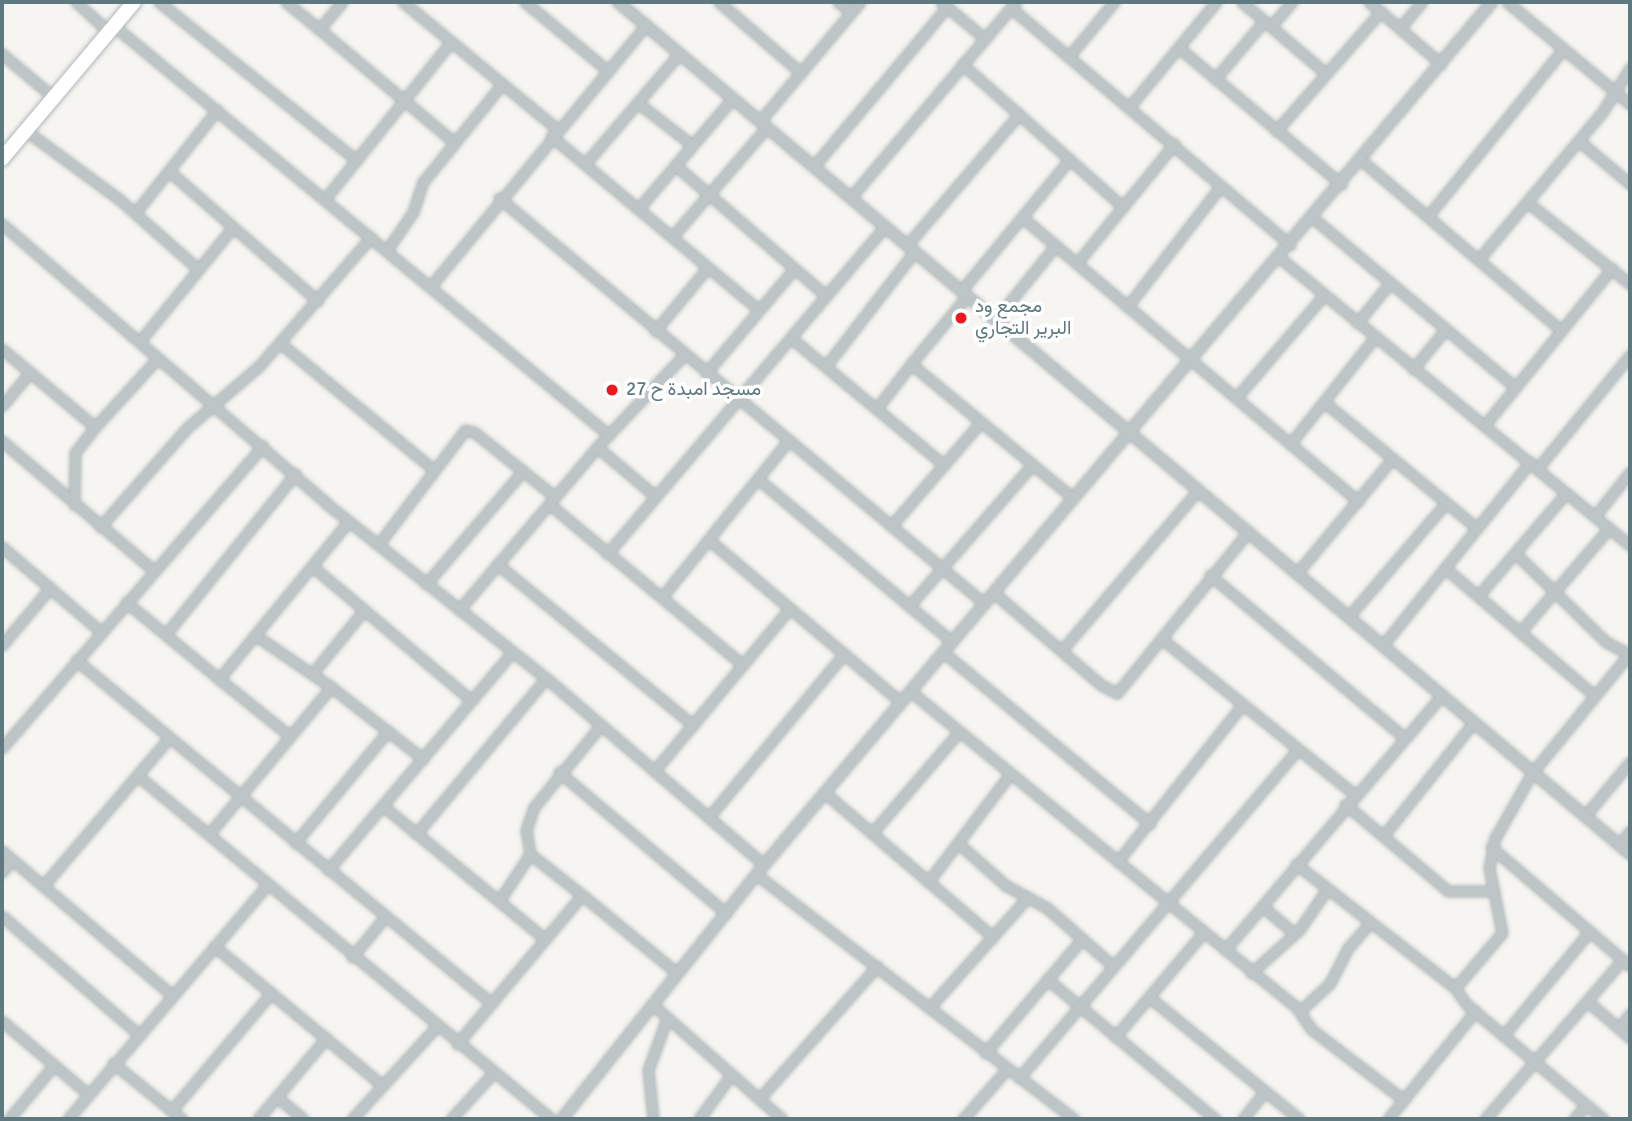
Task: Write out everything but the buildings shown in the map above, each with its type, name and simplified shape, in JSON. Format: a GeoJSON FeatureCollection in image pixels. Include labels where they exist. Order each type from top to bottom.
{"type":"FeatureCollection","features":[{"type":"Feature","properties":{"kind":"highway"},"geometry":{"type":"LineString","coordinates":[[2,159],[134,2]]}},
{"type":"Feature","properties":{"kind":"street"},"geometry":{"type":"LineString","coordinates":[[76,2],[217,110],[609,435]]}},
{"type":"Feature","properties":{"kind":"street"},"geometry":{"type":"LineString","coordinates":[[159,2],[356,160]]}},
{"type":"Feature","properties":{"kind":"street"},"geometry":{"type":"LineString","coordinates":[[286,2],[455,143]]}},
{"type":"Feature","properties":{"kind":"street"},"geometry":{"type":"LineString","coordinates":[[319,29],[342,2]]}},
{"type":"Feature","properties":{"kind":"street"},"geometry":{"type":"LineString","coordinates":[[403,2],[502,83],[585,164],[759,310]]}},
{"type":"Feature","properties":{"kind":"street"},"geometry":{"type":"LineString","coordinates":[[525,2],[607,70]]}},
{"type":"Feature","properties":{"kind":"street"},"geometry":{"type":"LineString","coordinates":[[618,2],[1630,854]]}},
{"type":"Feature","properties":{"kind":"street"},"geometry":{"type":"LineString","coordinates":[[719,2],[801,73]]}},
{"type":"Feature","properties":{"kind":"street"},"geometry":{"type":"LineString","coordinates":[[838,2],[851,12]]}},
{"type":"Feature","properties":{"kind":"street"},"geometry":{"type":"LineString","coordinates":[[672,237],[860,2]]}},
{"type":"Feature","properties":{"kind":"street"},"geometry":{"type":"LineString","coordinates":[[1070,55],[1114,2]]}},
{"type":"Feature","properties":{"kind":"street"},"geometry":{"type":"LineString","coordinates":[[1130,106],[1216,2]]}},
{"type":"Feature","properties":{"kind":"street"},"geometry":{"type":"LineString","coordinates":[[1242,2],[1325,73]]}},
{"type":"Feature","properties":{"kind":"street"},"geometry":{"type":"LineString","coordinates":[[1215,79],[1267,23],[1292,2]]}},
{"type":"Feature","properties":{"kind":"street"},"geometry":{"type":"LineString","coordinates":[[1369,2],[1441,64]]}},
{"type":"Feature","properties":{"kind":"street"},"geometry":{"type":"LineString","coordinates":[[1401,28],[1422,2]]}},
{"type":"Feature","properties":{"kind":"street"},"geometry":{"type":"LineString","coordinates":[[562,1119],[677,973],[825,793],[1073,498],[1280,258],[1492,2]]}},
{"type":"Feature","properties":{"kind":"street"},"geometry":{"type":"LineString","coordinates":[[1507,2],[1630,104]]}},
{"type":"Feature","properties":{"kind":"street"},"geometry":{"type":"LineString","coordinates":[[814,166],[944,4],[984,38]]}},
{"type":"Feature","properties":{"kind":"street"},"geometry":{"type":"LineString","coordinates":[[852,197],[1013,5],[1290,245]]}},
{"type":"Feature","properties":{"kind":"street"},"geometry":{"type":"LineString","coordinates":[[1276,131],[1381,11]]}},
{"type":"Feature","properties":{"kind":"street"},"geometry":{"type":"LineString","coordinates":[[430,286],[499,198],[646,25]]}},
{"type":"Feature","properties":{"kind":"street"},"geometry":{"type":"LineString","coordinates":[[325,199],[451,42]]}},
{"type":"Feature","properties":{"kind":"street"},"geometry":{"type":"LineString","coordinates":[[1179,48],[1341,184]]}},
{"type":"Feature","properties":{"kind":"street"},"geometry":{"type":"LineString","coordinates":[[1428,216],[1563,49]]}},
{"type":"Feature","properties":{"kind":"street"},"geometry":{"type":"LineString","coordinates":[[2,54],[53,97]]}},
{"type":"Feature","properties":{"kind":"street"},"geometry":{"type":"LineString","coordinates":[[585,164],[679,54]]}},
{"type":"Feature","properties":{"kind":"street"},"geometry":{"type":"LineString","coordinates":[[962,64],[1122,207]]}},
{"type":"Feature","properties":{"kind":"street"},"geometry":{"type":"LineString","coordinates":[[1479,259],[1579,141],[1630,68]]}},
{"type":"Feature","properties":{"kind":"street"},"geometry":{"type":"LineString","coordinates":[[387,250],[410,217],[423,182],[502,83]]}},
{"type":"Feature","properties":{"kind":"street"},"geometry":{"type":"LineString","coordinates":[[638,209],[732,99]]}},
{"type":"Feature","properties":{"kind":"street"},"geometry":{"type":"LineString","coordinates":[[638,103],[692,145]]}},
{"type":"Feature","properties":{"kind":"street"},"geometry":{"type":"LineString","coordinates":[[135,213],[217,110]]}},
{"type":"Feature","properties":{"kind":"street"},"geometry":{"type":"LineString","coordinates":[[825,366],[911,248],[1019,114]]}},
{"type":"Feature","properties":{"kind":"street"},"geometry":{"type":"LineString","coordinates":[[25,130],[135,213],[198,269]]}},
{"type":"Feature","properties":{"kind":"street"},"geometry":{"type":"LineString","coordinates":[[1579,141],[1630,184]]}},
{"type":"Feature","properties":{"kind":"street"},"geometry":{"type":"LineString","coordinates":[[1077,262],[1174,144]]}},
{"type":"Feature","properties":{"kind":"street"},"geometry":{"type":"LineString","coordinates":[[877,408],[1070,159]]}},
{"type":"Feature","properties":{"kind":"street"},"geometry":{"type":"LineString","coordinates":[[1361,160],[1561,330]]}},
{"type":"Feature","properties":{"kind":"street"},"geometry":{"type":"LineString","coordinates":[[675,165],[826,296]]}},
{"type":"Feature","properties":{"kind":"street"},"geometry":{"type":"LineString","coordinates":[[170,172],[318,300]]}},
{"type":"Feature","properties":{"kind":"street"},"geometry":{"type":"LineString","coordinates":[[1127,307],[1221,186]]}},
{"type":"Feature","properties":{"kind":"street"},"geometry":{"type":"LineString","coordinates":[[499,198],[787,442],[985,604]]}},
{"type":"Feature","properties":{"kind":"street"},"geometry":{"type":"LineString","coordinates":[[1527,202],[1630,284]]}},
{"type":"Feature","properties":{"kind":"street"},"geometry":{"type":"LineString","coordinates":[[1023,218],[1357,501]]}},
{"type":"Feature","properties":{"kind":"street"},"geometry":{"type":"LineString","coordinates":[[1313,218],[1444,331],[1516,387]]}},
{"type":"Feature","properties":{"kind":"street"},"geometry":{"type":"LineString","coordinates":[[2,224],[263,446],[348,522],[601,724],[709,817],[761,870],[985,1053],[1074,1119]]}},
{"type":"Feature","properties":{"kind":"street"},"geometry":{"type":"LineString","coordinates":[[607,554],[886,226]]}},
{"type":"Feature","properties":{"kind":"street"},"geometry":{"type":"LineString","coordinates":[[139,341],[232,228]]}},
{"type":"Feature","properties":{"kind":"street"},"geometry":{"type":"LineString","coordinates":[[100,527],[211,404],[247,377],[280,343],[371,237]]}},
{"type":"Feature","properties":{"kind":"street"},"geometry":{"type":"LineString","coordinates":[[996,319],[1056,245]]}},
{"type":"Feature","properties":{"kind":"street"},"geometry":{"type":"LineString","coordinates":[[1280,258],[1630,546]]}},
{"type":"Feature","properties":{"kind":"street"},"geometry":{"type":"LineString","coordinates":[[655,331],[708,267]]}},
{"type":"Feature","properties":{"kind":"street"},"geometry":{"type":"LineString","coordinates":[[1484,426],[1612,268]]}},
{"type":"Feature","properties":{"kind":"street"},"geometry":{"type":"LineString","coordinates":[[706,373],[793,270]]}},
{"type":"Feature","properties":{"kind":"street"},"geometry":{"type":"LineString","coordinates":[[1357,323],[1389,284]]}},
{"type":"Feature","properties":{"kind":"street"},"geometry":{"type":"LineString","coordinates":[[1236,398],[1324,295]]}},
{"type":"Feature","properties":{"kind":"street"},"geometry":{"type":"LineString","coordinates":[[1413,369],[1444,331]]}},
{"type":"Feature","properties":{"kind":"street"},"geometry":{"type":"LineString","coordinates":[[1290,443],[1375,337]]}},
{"type":"Feature","properties":{"kind":"street"},"geometry":{"type":"LineString","coordinates":[[791,338],[944,465]]}},
{"type":"Feature","properties":{"kind":"street"},"geometry":{"type":"LineString","coordinates":[[280,343],[434,470]]}},
{"type":"Feature","properties":{"kind":"street"},"geometry":{"type":"LineString","coordinates":[[2,349],[95,428]]}},
{"type":"Feature","properties":{"kind":"street"},"geometry":{"type":"LineString","coordinates":[[459,610],[597,447],[684,355]]}},
{"type":"Feature","properties":{"kind":"street"},"geometry":{"type":"LineString","coordinates":[[1383,645],[1477,528],[1630,355]]}},
{"type":"Feature","properties":{"kind":"street"},"geometry":{"type":"LineString","coordinates":[[74,505],[75,453],[158,358]]}},
{"type":"Feature","properties":{"kind":"street"},"geometry":{"type":"LineString","coordinates":[[911,363],[1073,498]]}},
{"type":"Feature","properties":{"kind":"street"},"geometry":{"type":"LineString","coordinates":[[2,406],[30,372]]}},
{"type":"Feature","properties":{"kind":"street"},"geometry":{"type":"LineString","coordinates":[[1324,402],[1477,528]]}},
{"type":"Feature","properties":{"kind":"street"},"geometry":{"type":"LineString","coordinates":[[891,526],[980,423]]}},
{"type":"Feature","properties":{"kind":"street"},"geometry":{"type":"LineString","coordinates":[[378,545],[468,429],[523,471],[607,554],[743,665]]}},
{"type":"Feature","properties":{"kind":"street"},"geometry":{"type":"LineString","coordinates":[[2,441],[153,570]]}},
{"type":"Feature","properties":{"kind":"street"},"geometry":{"type":"LineString","coordinates":[[662,597],[787,442]]}},
{"type":"Feature","properties":{"kind":"street"},"geometry":{"type":"LineString","coordinates":[[2,747],[263,446]]}},
{"type":"Feature","properties":{"kind":"street"},"geometry":{"type":"LineString","coordinates":[[597,447],[655,496]]}},
{"type":"Feature","properties":{"kind":"street"},"geometry":{"type":"LineString","coordinates":[[1297,573],[1392,459]]}},
{"type":"Feature","properties":{"kind":"street"},"geometry":{"type":"LineString","coordinates":[[909,606],[1032,465]]}},
{"type":"Feature","properties":{"kind":"street"},"geometry":{"type":"LineString","coordinates":[[426,584],[523,471]]}},
{"type":"Feature","properties":{"kind":"street"},"geometry":{"type":"LineString","coordinates":[[1595,516],[1630,472]]}},
{"type":"Feature","properties":{"kind":"street"},"geometry":{"type":"LineString","coordinates":[[166,634],[295,474]]}},
{"type":"Feature","properties":{"kind":"street"},"geometry":{"type":"LineString","coordinates":[[758,478],[952,642]]}},
{"type":"Feature","properties":{"kind":"street"},"geometry":{"type":"LineString","coordinates":[[1062,650],[1198,490]]}},
{"type":"Feature","properties":{"kind":"street"},"geometry":{"type":"LineString","coordinates":[[1478,596],[1566,493]]}},
{"type":"Feature","properties":{"kind":"street"},"geometry":{"type":"LineString","coordinates":[[1349,616],[1446,503]]}},
{"type":"Feature","properties":{"kind":"street"},"geometry":{"type":"LineString","coordinates":[[219,679],[348,522]]}},
{"type":"Feature","properties":{"kind":"street"},"geometry":{"type":"LineString","coordinates":[[1520,632],[1609,528]]}},
{"type":"Feature","properties":{"kind":"street"},"geometry":{"type":"LineString","coordinates":[[994,593],[1117,694],[1210,575],[1248,532]]}},
{"type":"Feature","properties":{"kind":"street"},"geometry":{"type":"LineString","coordinates":[[709,540],[901,702]]}},
{"type":"Feature","properties":{"kind":"street"},"geometry":{"type":"LineString","coordinates":[[2,547],[101,632]]}},
{"type":"Feature","properties":{"kind":"street"},"geometry":{"type":"LineString","coordinates":[[1455,988],[1502,933],[1494,891],[1492,848],[1532,773],[1630,655],[1606,642],[1557,590],[1515,553]]}},
{"type":"Feature","properties":{"kind":"street"},"geometry":{"type":"LineString","coordinates":[[497,564],[693,725]]}},
{"type":"Feature","properties":{"kind":"street"},"geometry":{"type":"LineString","coordinates":[[313,567],[471,700]]}},
{"type":"Feature","properties":{"kind":"street"},"geometry":{"type":"LineString","coordinates":[[1445,568],[1595,696]]}},
{"type":"Feature","properties":{"kind":"street"},"geometry":{"type":"LineString","coordinates":[[1210,575],[1404,737]]}},
{"type":"Feature","properties":{"kind":"street"},"geometry":{"type":"LineString","coordinates":[[2,645],[50,588]]}},
{"type":"Feature","properties":{"kind":"street"},"geometry":{"type":"LineString","coordinates":[[126,602],[290,736]]}},
{"type":"Feature","properties":{"kind":"street"},"geometry":{"type":"LineString","coordinates":[[655,770],[789,609]]}},
{"type":"Feature","properties":{"kind":"street"},"geometry":{"type":"LineString","coordinates":[[312,674],[364,610]]}},
{"type":"Feature","properties":{"kind":"street"},"geometry":{"type":"LineString","coordinates":[[255,635],[331,687],[423,759]]}},
{"type":"Feature","properties":{"kind":"street"},"geometry":{"type":"LineString","coordinates":[[1162,639],[1354,794]]}},
{"type":"Feature","properties":{"kind":"street"},"geometry":{"type":"LineString","coordinates":[[328,870],[512,652]]}},
{"type":"Feature","properties":{"kind":"street"},"geometry":{"type":"LineString","coordinates":[[943,652],[1150,824]]}},
{"type":"Feature","properties":{"kind":"street"},"geometry":{"type":"LineString","coordinates":[[709,817],[844,654]]}},
{"type":"Feature","properties":{"kind":"street"},"geometry":{"type":"LineString","coordinates":[[76,660],[167,739],[491,1003]]}},
{"type":"Feature","properties":{"kind":"street"},"geometry":{"type":"LineString","coordinates":[[416,834],[546,678]]}},
{"type":"Feature","properties":{"kind":"street"},"geometry":{"type":"LineString","coordinates":[[209,834],[331,687]]}},
{"type":"Feature","properties":{"kind":"street"},"geometry":{"type":"LineString","coordinates":[[910,691],[1300,1011],[1311,1029],[1404,1100]]}},
{"type":"Feature","properties":{"kind":"street"},"geometry":{"type":"LineString","coordinates":[[1225,950],[1345,804],[1442,695]]}},
{"type":"Feature","properties":{"kind":"street"},"geometry":{"type":"LineString","coordinates":[[1118,861],[1242,705]]}},
{"type":"Feature","properties":{"kind":"street"},"geometry":{"type":"LineString","coordinates":[[1384,835],[1474,722]]}},
{"type":"Feature","properties":{"kind":"street"},"geometry":{"type":"LineString","coordinates":[[499,901],[530,854],[529,816],[559,772],[601,724]]}},
{"type":"Feature","properties":{"kind":"street"},"geometry":{"type":"LineString","coordinates":[[295,842],[388,731]]}},
{"type":"Feature","properties":{"kind":"street"},"geometry":{"type":"LineString","coordinates":[[872,833],[959,732]]}},
{"type":"Feature","properties":{"kind":"street"},"geometry":{"type":"LineString","coordinates":[[43,886],[167,739]]}},
{"type":"Feature","properties":{"kind":"street"},"geometry":{"type":"LineString","coordinates":[[1018,1078],[1298,749]]}},
{"type":"Feature","properties":{"kind":"street"},"geometry":{"type":"LineString","coordinates":[[1585,816],[1630,762]]}},
{"type":"Feature","properties":{"kind":"street"},"geometry":{"type":"LineString","coordinates":[[559,772],[726,913]]}},
{"type":"Feature","properties":{"kind":"street"},"geometry":{"type":"LineString","coordinates":[[928,882],[960,844],[1010,774]]}},
{"type":"Feature","properties":{"kind":"street"},"geometry":{"type":"LineString","coordinates":[[137,775],[436,1027],[551,1119]]}},
{"type":"Feature","properties":{"kind":"street"},"geometry":{"type":"LineString","coordinates":[[825,793],[993,937]]}},
{"type":"Feature","properties":{"kind":"street"},"geometry":{"type":"LineString","coordinates":[[1345,804],[1448,891],[1494,891]]}},
{"type":"Feature","properties":{"kind":"street"},"geometry":{"type":"LineString","coordinates":[[383,806],[545,939]]}},
{"type":"Feature","properties":{"kind":"street"},"geometry":{"type":"LineString","coordinates":[[1619,845],[1630,831]]}},
{"type":"Feature","properties":{"kind":"street"},"geometry":{"type":"LineString","coordinates":[[960,844],[1005,885],[1028,897],[1113,967]]}},
{"type":"Feature","properties":{"kind":"street"},"geometry":{"type":"LineString","coordinates":[[1485,1119],[1587,1001],[1627,962],[1492,848]]}},
{"type":"Feature","properties":{"kind":"street"},"geometry":{"type":"LineString","coordinates":[[2,851],[172,996]]}},
{"type":"Feature","properties":{"kind":"street"},"geometry":{"type":"LineString","coordinates":[[530,854],[677,973]]}},
{"type":"Feature","properties":{"kind":"street"},"geometry":{"type":"LineString","coordinates":[[2,872],[12,860]]}},
{"type":"Feature","properties":{"kind":"street"},"geometry":{"type":"LineString","coordinates":[[1296,864],[1455,988],[1475,1011],[1503,1036],[1603,1119]]}},
{"type":"Feature","properties":{"kind":"street"},"geometry":{"type":"LineString","coordinates":[[68,1119],[268,884]]}},
{"type":"Feature","properties":{"kind":"street"},"geometry":{"type":"LineString","coordinates":[[1251,973],[1295,934],[1327,889]]}},
{"type":"Feature","properties":{"kind":"street"},"geometry":{"type":"LineString","coordinates":[[457,1044],[582,895]]}},
{"type":"Feature","properties":{"kind":"street"},"geometry":{"type":"LineString","coordinates":[[929,1008],[1028,897]]}},
{"type":"Feature","properties":{"kind":"street"},"geometry":{"type":"LineString","coordinates":[[1262,906],[1295,934]]}},
{"type":"Feature","properties":{"kind":"street"},"geometry":{"type":"LineString","coordinates":[[2,916],[138,1034]]}},
{"type":"Feature","properties":{"kind":"street"},"geometry":{"type":"LineString","coordinates":[[352,957],[385,917]]}},
{"type":"Feature","properties":{"kind":"street"},"geometry":{"type":"LineString","coordinates":[[1300,1011],[1332,980],[1348,948],[1370,923]]}},
{"type":"Feature","properties":{"kind":"street"},"geometry":{"type":"LineString","coordinates":[[1503,1036],[1590,931]]}},
{"type":"Feature","properties":{"kind":"street"},"geometry":{"type":"LineString","coordinates":[[1115,1037],[1203,933]]}},
{"type":"Feature","properties":{"kind":"street"},"geometry":{"type":"LineString","coordinates":[[985,1053],[1082,939]]}},
{"type":"Feature","properties":{"kind":"street"},"geometry":{"type":"LineString","coordinates":[[214,946],[382,1085]]}},
{"type":"Feature","properties":{"kind":"street"},"geometry":{"type":"LineString","coordinates":[[759,1099],[877,966]]}},
{"type":"Feature","properties":{"kind":"street"},"geometry":{"type":"LineString","coordinates":[[1047,979],[1215,1119]]}},
{"type":"Feature","properties":{"kind":"street"},"geometry":{"type":"LineString","coordinates":[[172,1111],[271,993]]}},
{"type":"Feature","properties":{"kind":"street"},"geometry":{"type":"LineString","coordinates":[[1149,997],[1298,1119]]}},
{"type":"Feature","properties":{"kind":"street"},"geometry":{"type":"LineString","coordinates":[[1587,1001],[1630,1038]]}},
{"type":"Feature","properties":{"kind":"street"},"geometry":{"type":"LineString","coordinates":[[653,1005],[782,1119]]}},
{"type":"Feature","properties":{"kind":"street"},"geometry":{"type":"LineString","coordinates":[[1388,1119],[1475,1011]]}},
{"type":"Feature","properties":{"kind":"street"},"geometry":{"type":"LineString","coordinates":[[1619,1028],[1630,1014]]}},
{"type":"Feature","properties":{"kind":"street"},"geometry":{"type":"LineString","coordinates":[[653,1119],[648,1070],[667,1018]]}},
{"type":"Feature","properties":{"kind":"street"},"geometry":{"type":"LineString","coordinates":[[2,1021],[88,1094]]}},
{"type":"Feature","properties":{"kind":"street"},"geometry":{"type":"LineString","coordinates":[[352,1119],[436,1027]]}},
{"type":"Feature","properties":{"kind":"street"},"geometry":{"type":"LineString","coordinates":[[258,1119],[326,1038]]}},
{"type":"Feature","properties":{"kind":"street"},"geometry":{"type":"LineString","coordinates":[[113,1063],[182,1119]]}},
{"type":"Feature","properties":{"kind":"street"},"geometry":{"type":"LineString","coordinates":[[9,1119],[54,1065]]}},
{"type":"Feature","properties":{"kind":"street"},"geometry":{"type":"LineString","coordinates":[[963,1119],[1007,1069]]}},
{"type":"Feature","properties":{"kind":"street"},"geometry":{"type":"LineString","coordinates":[[451,1119],[493,1073]]}},
{"type":"Feature","properties":{"kind":"street"},"geometry":{"type":"LineString","coordinates":[[699,1119],[731,1075]]}},
{"type":"Feature","properties":{"kind":"street"},"geometry":{"type":"LineString","coordinates":[[1243,1119],[1265,1092]]}},
{"type":"Feature","properties":{"kind":"street"},"geometry":{"type":"LineString","coordinates":[[277,1097],[303,1119]]}},
{"type":"Feature","properties":{"kind":"street"},"geometry":{"type":"LineString","coordinates":[[1574,1119],[1586,1105]]}},
{"type":"Feature","properties":{"kind":"place","name":"مجمع ود البرير التجاري"},"geometry":{"type":"Point","coordinates":[961,318]}},
{"type":"Feature","properties":{"kind":"place","name":"مسجد امبدة ح 27"},"geometry":{"type":"Point","coordinates":[612,390]}}]}
